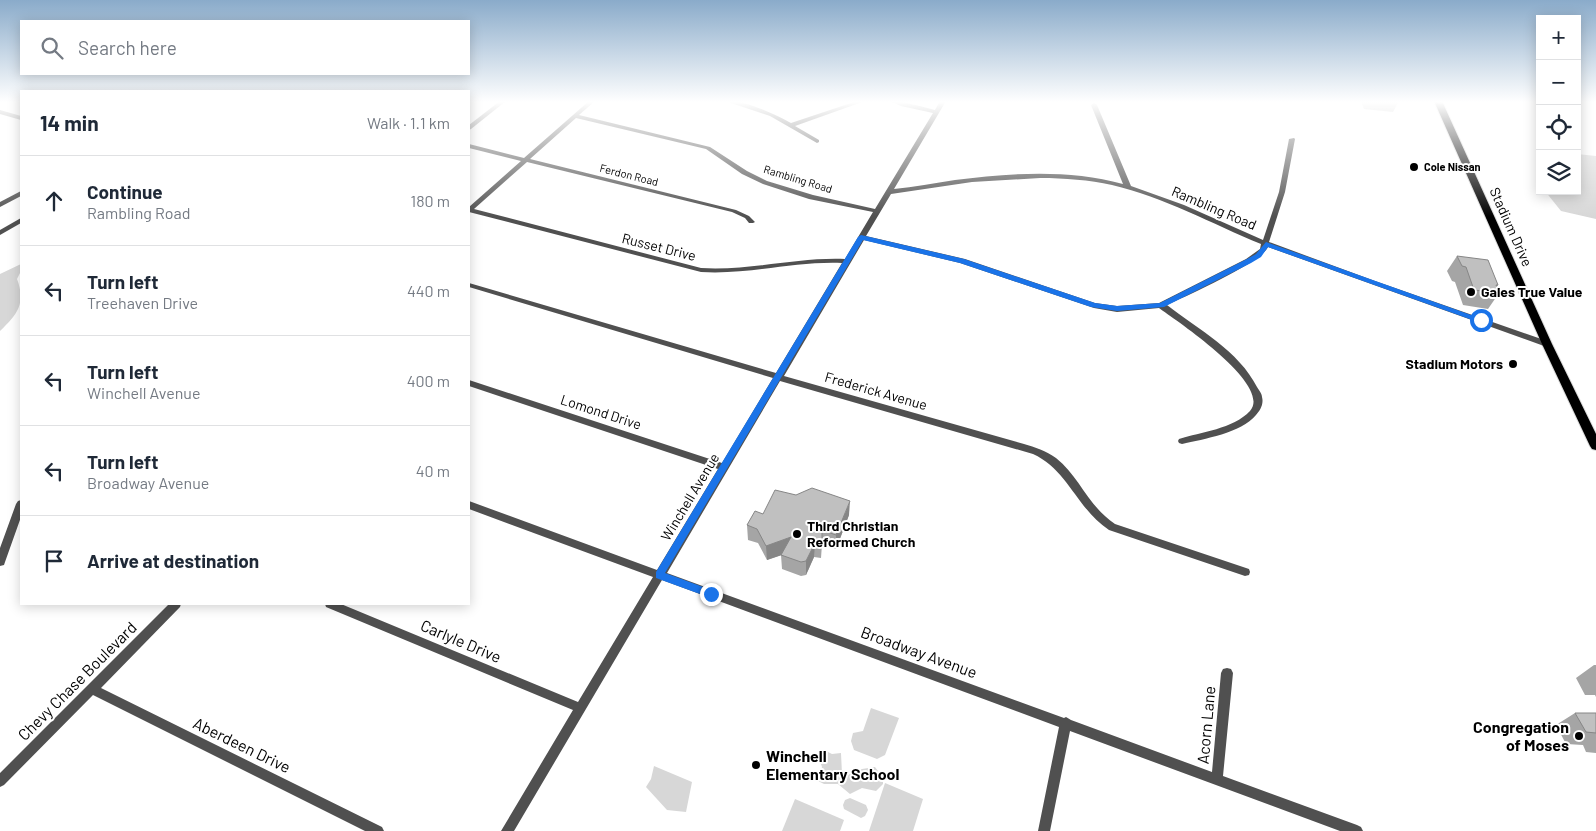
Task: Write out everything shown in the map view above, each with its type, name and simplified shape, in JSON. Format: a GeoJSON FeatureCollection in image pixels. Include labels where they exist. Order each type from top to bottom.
{"type":"FeatureCollection","features":[{"type":"Feature","properties":{"kind":"main road","name":"Stadium Drive"},"geometry":{"type":"LineString","coordinates":[[1456,140],[1547,344],[1596,446]]}},
{"type":"Feature","properties":{"kind":"street"},"geometry":{"type":"LineString","coordinates":[[470,209],[547,140]]}},
{"type":"Feature","properties":{"kind":"street","name":"Rambling Road"},"geometry":{"type":"LineString","coordinates":[[674,140],[708,148],[737,169],[771,185],[823,200],[876,211]]}},
{"type":"Feature","properties":{"kind":"street","name":"Winchell Avenue"},"geometry":{"type":"LineString","coordinates":[[507,831],[919,140]]}},
{"type":"Feature","properties":{"kind":"street"},"geometry":{"type":"LineString","coordinates":[[1108,140],[1128,187]]}},
{"type":"Feature","properties":{"kind":"street"},"geometry":{"type":"LineString","coordinates":[[861,237],[962,261],[1100,306],[1127,308],[1161,305],[1258,255],[1266,244],[1282,192],[1292,140]]}},
{"type":"Feature","properties":{"kind":"street","name":"Ferdon Road"},"geometry":{"type":"LineString","coordinates":[[470,146],[734,211],[747,217],[751,222]]}},
{"type":"Feature","properties":{"kind":"street","name":"Rambling Road"},"geometry":{"type":"LineString","coordinates":[[888,192],[996,177],[1030,176],[1076,178],[1128,187],[1159,198],[1266,244],[1547,344]]}},
{"type":"Feature","properties":{"kind":"street"},"geometry":{"type":"LineString","coordinates":[[0,205],[20,194]]}},
{"type":"Feature","properties":{"kind":"street","name":"Russet Drive"},"geometry":{"type":"LineString","coordinates":[[470,210],[701,270],[734,271],[829,260],[846,261]]}},
{"type":"Feature","properties":{"kind":"street"},"geometry":{"type":"LineString","coordinates":[[0,233],[20,221]]}},
{"type":"Feature","properties":{"kind":"street","name":"Frederick Avenue"},"geometry":{"type":"LineString","coordinates":[[470,285],[1037,452],[1056,464],[1088,507],[1103,522],[1112,527],[1245,572]]}},
{"type":"Feature","properties":{"kind":"street"},"geometry":{"type":"LineString","coordinates":[[1161,305],[1235,362],[1249,379],[1258,397],[1255,411],[1246,418],[1228,427],[1182,441]]}},
{"type":"Feature","properties":{"kind":"street","name":"Lomond Drive"},"geometry":{"type":"LineString","coordinates":[[470,383],[724,466]]}},
{"type":"Feature","properties":{"kind":"street","name":"Broadway Avenue"},"geometry":{"type":"LineString","coordinates":[[470,505],[1357,831]]}},
{"type":"Feature","properties":{"kind":"street"},"geometry":{"type":"LineString","coordinates":[[0,562],[20,507]]}},
{"type":"Feature","properties":{"kind":"street","name":"Chevy Chase Boulevard"},"geometry":{"type":"LineString","coordinates":[[0,781],[175,605]]}},
{"type":"Feature","properties":{"kind":"street","name":"Carlyle Drive"},"geometry":{"type":"LineString","coordinates":[[332,605],[580,708]]}},
{"type":"Feature","properties":{"kind":"street","name":"Acorn Lane"},"geometry":{"type":"LineString","coordinates":[[1217,779],[1227,673]]}},
{"type":"Feature","properties":{"kind":"street","name":"Aberdeen Drive"},"geometry":{"type":"LineString","coordinates":[[92,689],[378,831]]}},
{"type":"Feature","properties":{"kind":"street"},"geometry":{"type":"LineString","coordinates":[[1044,831],[1066,724]]}},
{"type":"Feature","properties":{"kind":"shaded area"},"geometry":{"type":"Polygon","coordinates":[[[1581,154],[1596,156],[1596,219],[1561,211],[1548,195],[1581,195],[1581,154]]]}},
{"type":"Feature","properties":{"kind":"shaded area"},"geometry":{"type":"Polygon","coordinates":[[[20,264],[20,273],[17,279],[20,287],[19,308],[12,319],[0,331],[0,274],[20,264]]]}},
{"type":"Feature","properties":{"kind":"shaded area"},"geometry":{"type":"Polygon","coordinates":[[[871,708],[899,718],[885,755],[877,759],[854,750],[851,741],[853,733],[863,731],[871,708]]]}},
{"type":"Feature","properties":{"kind":"shaded area"},"geometry":{"type":"Polygon","coordinates":[[[826,751],[832,754],[841,753],[842,774],[848,775],[862,769],[875,767],[883,778],[883,784],[876,791],[862,788],[850,794],[838,784],[824,784],[818,781],[822,767],[820,761],[826,751]]]}},
{"type":"Feature","properties":{"kind":"shaded area"},"geometry":{"type":"Polygon","coordinates":[[[654,766],[692,782],[686,812],[667,810],[646,787],[651,779],[654,766]]]}},
{"type":"Feature","properties":{"kind":"shaded area"},"geometry":{"type":"Polygon","coordinates":[[[885,783],[923,799],[913,831],[869,831],[885,783]]]}},
{"type":"Feature","properties":{"kind":"shaded area"},"geometry":{"type":"Polygon","coordinates":[[[850,798],[866,805],[868,810],[865,816],[861,818],[844,809],[845,800],[850,798]]]}},
{"type":"Feature","properties":{"kind":"shaded area"},"geometry":{"type":"Polygon","coordinates":[[[795,799],[844,820],[840,831],[782,831],[795,799]]]}},
{"type":"Feature","properties":{"kind":"building"},"geometry":{"type":"Polygon","coordinates":[[[1457,256],[1488,260],[1498,285],[1496,285],[1499,293],[1474,290],[1466,267],[1462,266],[1457,256]]]}},
{"type":"Feature","properties":{"kind":"building","name":"Third Christian Reformed Church"},"geometry":{"type":"Polygon","coordinates":[[[812,488],[850,501],[836,535],[822,530],[822,544],[815,543],[806,561],[801,562],[781,555],[791,537],[766,546],[757,529],[747,525],[755,511],[763,514],[775,490],[796,495],[812,488]]]}},
{"type":"Feature","properties":{"kind":"building"},"geometry":{"type":"Polygon","coordinates":[[[1575,713],[1596,713],[1596,733],[1586,732],[1575,713]]]}},
{"type":"Feature","properties":{"kind":"place","name":"Cole Nissan"},"geometry":{"type":"Point","coordinates":[1414,167]}},
{"type":"Feature","properties":{"kind":"place","name":"Gales True Value"},"geometry":{"type":"Point","coordinates":[1471,292]}},
{"type":"Feature","properties":{"kind":"place","name":"Stadium Motors"},"geometry":{"type":"Point","coordinates":[1513,364]}},
{"type":"Feature","properties":{"kind":"place","name":"Third Christian Reformed Church"},"geometry":{"type":"Point","coordinates":[797,534]}},
{"type":"Feature","properties":{"kind":"place","name":"Congregation of Moses"},"geometry":{"type":"Point","coordinates":[1579,736]}},
{"type":"Feature","properties":{"kind":"place","name":"Winchell Elementary School"},"geometry":{"type":"Point","coordinates":[756,765]}},
{"type":"Feature","properties":{"kind":"route"},"geometry":{"type":"LineString","coordinates":[[711,594],[659,575],[861,237],[962,261],[1094,305],[1117,309],[1161,305],[1249,261],[1263,250],[1266,244],[1481,320]]}}]}
